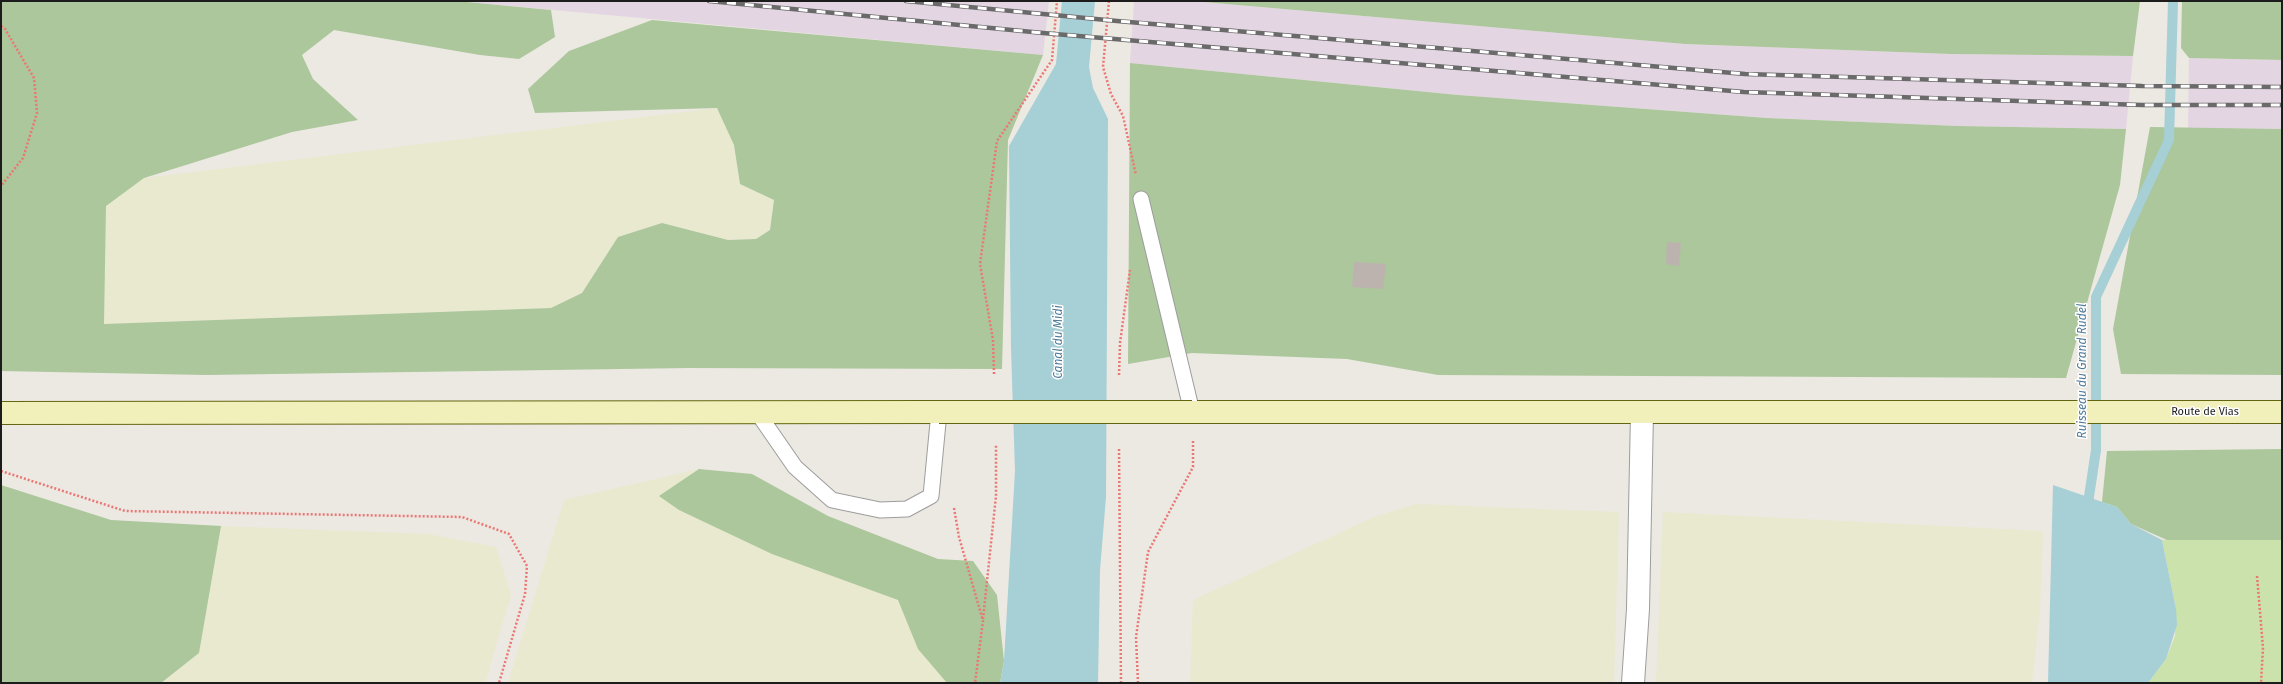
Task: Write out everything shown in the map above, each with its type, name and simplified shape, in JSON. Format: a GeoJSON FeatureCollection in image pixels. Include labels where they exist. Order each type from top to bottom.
{"type":"FeatureCollection","features":[{"type":"Feature","properties":{"kind":"main road","name":"Route de Vias"},"geometry":{"type":"LineString","coordinates":[[1,413],[2282,412]]}},
{"type":"Feature","properties":{"kind":"street"},"geometry":{"type":"LineString","coordinates":[[1633,683],[1638,609],[1642,413]]}},
{"type":"Feature","properties":{"kind":"lane"},"geometry":{"type":"LineString","coordinates":[[1141,198],[1192,412]]}},
{"type":"Feature","properties":{"kind":"lane"},"geometry":{"type":"LineString","coordinates":[[757,412],[795,467],[832,500],[880,510],[907,509],[931,496],[939,412]]}},
{"type":"Feature","properties":{"kind":"path"},"geometry":{"type":"LineString","coordinates":[[994,374],[994,340],[980,264],[996,141],[1052,60],[1058,1]]}},
{"type":"Feature","properties":{"kind":"path"},"geometry":{"type":"LineString","coordinates":[[1109,1],[1102,67],[1111,94],[1123,116],[1141,198]]}},
{"type":"Feature","properties":{"kind":"path"},"geometry":{"type":"LineString","coordinates":[[1,26],[5,29],[34,78],[37,113],[23,158],[1,186]]}},
{"type":"Feature","properties":{"kind":"path"},"geometry":{"type":"LineString","coordinates":[[1119,375],[1120,343],[1131,269]]}},
{"type":"Feature","properties":{"kind":"path"},"geometry":{"type":"LineString","coordinates":[[1138,683],[1136,637],[1148,552],[1193,467],[1192,412]]}},
{"type":"Feature","properties":{"kind":"path"},"geometry":{"type":"LineString","coordinates":[[975,683],[996,496],[996,445]]}},
{"type":"Feature","properties":{"kind":"path"},"geometry":{"type":"LineString","coordinates":[[1119,448],[1121,683]]}},
{"type":"Feature","properties":{"kind":"path"},"geometry":{"type":"LineString","coordinates":[[1,471],[126,511],[462,517],[509,534],[527,566],[526,587],[499,683]]}},
{"type":"Feature","properties":{"kind":"path"},"geometry":{"type":"LineString","coordinates":[[954,506],[958,537],[983,621]]}},
{"type":"Feature","properties":{"kind":"path"},"geometry":{"type":"LineString","coordinates":[[2257,576],[2263,648],[2261,683]]}},
{"type":"Feature","properties":{"kind":"shaded area"},"geometry":{"type":"Polygon","coordinates":[[[456,1],[1049,1],[1043,55],[456,1]]]}},
{"type":"Feature","properties":{"kind":"shaded area"},"geometry":{"type":"Polygon","coordinates":[[[1134,1],[1192,1],[1685,44],[1951,54],[2133,56],[2126,129],[1958,126],[1767,118],[1458,95],[1130,63],[1134,1]]]}},
{"type":"Feature","properties":{"kind":"shaded area"},"geometry":{"type":"Polygon","coordinates":[[[2189,58],[2282,60],[2282,129],[2188,128],[2189,58]]]}},
{"type":"Feature","properties":{"kind":"green space"},"geometry":{"type":"Polygon","coordinates":[[[1,1],[456,1],[551,10],[555,37],[519,59],[480,55],[334,30],[302,55],[313,79],[358,120],[292,132],[144,178],[106,206],[104,324],[551,308],[582,293],[618,237],[662,223],[728,240],[756,239],[770,230],[774,200],[740,184],[734,145],[717,108],[535,113],[528,89],[569,51],[652,20],[1043,55],[1008,140],[1002,369],[689,368],[206,375],[1,371],[1,1]]]}},
{"type":"Feature","properties":{"kind":"green space"},"geometry":{"type":"Polygon","coordinates":[[[1192,1],[2140,1],[2133,56],[1951,54],[1685,44],[1192,1]]]}},
{"type":"Feature","properties":{"kind":"green space"},"geometry":{"type":"Polygon","coordinates":[[[2182,1],[2282,1],[2282,60],[2189,58],[2181,48],[2182,1]]]}},
{"type":"Feature","properties":{"kind":"green space"},"geometry":{"type":"Polygon","coordinates":[[[1130,63],[1458,95],[1767,118],[1958,126],[2126,129],[2120,185],[2066,378],[1438,375],[1347,359],[1192,353],[1128,364],[1130,63]]]}},
{"type":"Feature","properties":{"kind":"green space"},"geometry":{"type":"Polygon","coordinates":[[[717,108],[733,140],[740,184],[774,200],[770,230],[756,239],[728,240],[662,223],[618,237],[582,293],[551,308],[104,324],[100,209],[144,178],[717,108]]]}},
{"type":"Feature","properties":{"kind":"green space"},"geometry":{"type":"Polygon","coordinates":[[[2150,127],[2282,129],[2282,375],[2121,374],[2113,329],[2150,127]]]}},
{"type":"Feature","properties":{"kind":"green space"},"geometry":{"type":"Polygon","coordinates":[[[2282,449],[2282,540],[2167,540],[2131,524],[2117,507],[2102,502],[2107,451],[2282,449]]]}},
{"type":"Feature","properties":{"kind":"green space"},"geometry":{"type":"Polygon","coordinates":[[[699,469],[958,578],[950,683],[508,683],[564,500],[699,469]]]}},
{"type":"Feature","properties":{"kind":"green space"},"geometry":{"type":"Polygon","coordinates":[[[699,469],[752,474],[828,516],[938,559],[973,561],[997,595],[1004,661],[1000,683],[947,683],[918,649],[898,600],[772,554],[679,510],[659,496],[699,469]]]}},
{"type":"Feature","properties":{"kind":"green space"},"geometry":{"type":"Polygon","coordinates":[[[1,485],[111,520],[221,526],[199,653],[161,683],[1,683],[1,485]]]}},
{"type":"Feature","properties":{"kind":"green space"},"geometry":{"type":"Polygon","coordinates":[[[1416,504],[1619,512],[1614,683],[1190,683],[1193,600],[1374,517],[1416,504]]]}},
{"type":"Feature","properties":{"kind":"green space"},"geometry":{"type":"Polygon","coordinates":[[[1663,512],[2043,531],[2040,610],[2032,683],[1656,683],[1663,512]]]}},
{"type":"Feature","properties":{"kind":"green space"},"geometry":{"type":"Polygon","coordinates":[[[221,526],[428,534],[496,547],[511,595],[485,683],[161,683],[199,653],[221,526]]]}},
{"type":"Feature","properties":{"kind":"green space"},"geometry":{"type":"Polygon","coordinates":[[[2162,540],[2282,540],[2282,683],[2148,683],[2166,659],[2175,636],[2176,609],[2162,540]]]}},
{"type":"Feature","properties":{"kind":"water","name":"Canal du Midi"},"geometry":{"type":"Polygon","coordinates":[[[1062,1],[1095,1],[1089,67],[1093,88],[1108,119],[1106,497],[1100,570],[1098,683],[1000,683],[1004,661],[1015,471],[1011,348],[1009,146],[1056,64],[1062,1]]]}},
{"type":"Feature","properties":{"kind":"water"},"geometry":{"type":"Polygon","coordinates":[[[2053,485],[2117,507],[2131,524],[2162,540],[2176,609],[2177,625],[2166,659],[2148,683],[2048,683],[2053,485]]]}},
{"type":"Feature","properties":{"kind":"building"},"geometry":{"type":"Polygon","coordinates":[[[1667,242],[1681,243],[1679,266],[1666,264],[1667,242]]]}},
{"type":"Feature","properties":{"kind":"building"},"geometry":{"type":"Polygon","coordinates":[[[1354,262],[1386,264],[1383,289],[1352,287],[1354,262]]]}},
{"type":"Feature","properties":{"kind":"waterway","name":"Ruisseau du Grand Rudel"},"geometry":{"type":"LineString","coordinates":[[2087,510],[2096,450],[2096,297],[2169,140],[2173,1]]}},
{"type":"Feature","properties":{"kind":"railway"},"geometry":{"type":"LineString","coordinates":[[709,1],[1043,33],[1744,92],[2142,105],[2282,105]]}},
{"type":"Feature","properties":{"kind":"railway"},"geometry":{"type":"LineString","coordinates":[[906,1],[1117,21],[1745,74],[2142,86],[2282,87]]}}]}
